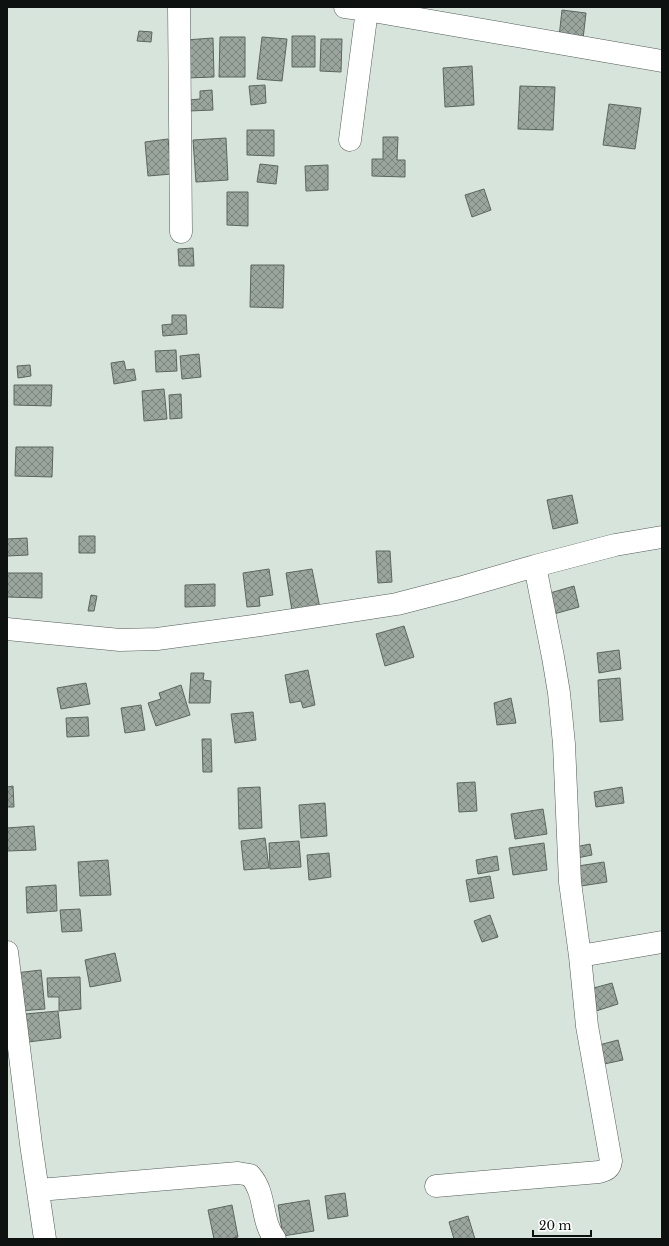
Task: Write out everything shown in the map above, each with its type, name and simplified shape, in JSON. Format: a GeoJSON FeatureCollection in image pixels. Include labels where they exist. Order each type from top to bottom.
{"type":"FeatureCollection","features":[{"type":"Feature","properties":{"kind":"street"},"geometry":{"type":"LineString","coordinates":[[179,7],[181,232]]}},
{"type":"Feature","properties":{"kind":"street"},"geometry":{"type":"LineString","coordinates":[[345,7],[662,61]]}},
{"type":"Feature","properties":{"kind":"street"},"geometry":{"type":"LineString","coordinates":[[350,140],[367,10]]}},
{"type":"Feature","properties":{"kind":"street"},"geometry":{"type":"LineString","coordinates":[[7,629],[120,640],[157,639],[260,626],[397,604],[615,545],[662,537]]}},
{"type":"Feature","properties":{"kind":"street"},"geometry":{"type":"LineString","coordinates":[[436,1186],[599,1172],[606,1170],[611,1166],[587,1026],[580,956],[570,882],[564,744],[559,693],[535,566]]}},
{"type":"Feature","properties":{"kind":"street"},"geometry":{"type":"LineString","coordinates":[[580,956],[662,942]]}},
{"type":"Feature","properties":{"kind":"street"},"geometry":{"type":"LineString","coordinates":[[7,952],[31,1144],[39,1190],[45,1239]]}},
{"type":"Feature","properties":{"kind":"street"},"geometry":{"type":"LineString","coordinates":[[39,1190],[238,1174],[250,1175],[256,1181],[259,1188],[268,1229],[275,1239]]}},
{"type":"Feature","properties":{"kind":"building"},"geometry":{"type":"Polygon","coordinates":[[[562,10],[586,13],[583,39],[559,37],[562,10]]]}},
{"type":"Feature","properties":{"kind":"building"},"geometry":{"type":"Polygon","coordinates":[[[139,31],[152,32],[151,42],[137,41],[139,31]]]}},
{"type":"Feature","properties":{"kind":"building"},"geometry":{"type":"Polygon","coordinates":[[[292,36],[315,36],[315,67],[292,67],[292,36]]]}},
{"type":"Feature","properties":{"kind":"building"},"geometry":{"type":"Polygon","coordinates":[[[220,37],[245,37],[245,77],[219,77],[220,37]]]}},
{"type":"Feature","properties":{"kind":"building"},"geometry":{"type":"Polygon","coordinates":[[[262,37],[287,39],[282,81],[257,79],[262,37]]]}},
{"type":"Feature","properties":{"kind":"building"},"geometry":{"type":"Polygon","coordinates":[[[213,38],[214,77],[187,78],[185,40],[213,38]]]}},
{"type":"Feature","properties":{"kind":"building"},"geometry":{"type":"Polygon","coordinates":[[[321,39],[342,39],[341,72],[320,71],[321,39]]]}},
{"type":"Feature","properties":{"kind":"building"},"geometry":{"type":"Polygon","coordinates":[[[472,66],[474,105],[445,107],[443,68],[472,66]]]}},
{"type":"Feature","properties":{"kind":"building"},"geometry":{"type":"Polygon","coordinates":[[[265,85],[266,103],[251,105],[249,86],[265,85]]]}},
{"type":"Feature","properties":{"kind":"building"},"geometry":{"type":"Polygon","coordinates":[[[520,86],[555,87],[553,130],[518,129],[520,86]]]}},
{"type":"Feature","properties":{"kind":"building"},"geometry":{"type":"Polygon","coordinates":[[[212,90],[213,110],[189,111],[188,100],[200,99],[200,91],[212,90]]]}},
{"type":"Feature","properties":{"kind":"building"},"geometry":{"type":"Polygon","coordinates":[[[609,104],[641,108],[635,149],[603,145],[609,104]]]}},
{"type":"Feature","properties":{"kind":"building"},"geometry":{"type":"Polygon","coordinates":[[[247,130],[274,130],[274,156],[247,155],[247,130]]]}},
{"type":"Feature","properties":{"kind":"building"},"geometry":{"type":"Polygon","coordinates":[[[383,137],[398,137],[397,160],[405,160],[405,177],[372,176],[372,159],[383,159],[383,137]]]}},
{"type":"Feature","properties":{"kind":"building"},"geometry":{"type":"Polygon","coordinates":[[[226,138],[228,180],[196,182],[193,140],[226,138]]]}},
{"type":"Feature","properties":{"kind":"building"},"geometry":{"type":"Polygon","coordinates":[[[168,139],[172,174],[148,176],[145,142],[168,139]]]}},
{"type":"Feature","properties":{"kind":"building"},"geometry":{"type":"Polygon","coordinates":[[[260,164],[278,166],[276,184],[257,182],[260,164]]]}},
{"type":"Feature","properties":{"kind":"building"},"geometry":{"type":"Polygon","coordinates":[[[328,165],[328,190],[306,191],[305,166],[328,165]]]}},
{"type":"Feature","properties":{"kind":"building"},"geometry":{"type":"Polygon","coordinates":[[[484,189],[491,210],[472,217],[465,195],[484,189]]]}},
{"type":"Feature","properties":{"kind":"building"},"geometry":{"type":"Polygon","coordinates":[[[227,192],[248,192],[248,226],[227,225],[227,192]]]}},
{"type":"Feature","properties":{"kind":"building"},"geometry":{"type":"Polygon","coordinates":[[[193,248],[194,266],[179,266],[178,249],[193,248]]]}},
{"type":"Feature","properties":{"kind":"building"},"geometry":{"type":"Polygon","coordinates":[[[251,265],[284,265],[283,308],[250,307],[251,265]]]}},
{"type":"Feature","properties":{"kind":"building"},"geometry":{"type":"Polygon","coordinates":[[[172,315],[186,315],[187,334],[163,336],[162,325],[172,324],[172,315]]]}},
{"type":"Feature","properties":{"kind":"building"},"geometry":{"type":"Polygon","coordinates":[[[176,350],[177,371],[156,372],[155,351],[176,350]]]}},
{"type":"Feature","properties":{"kind":"building"},"geometry":{"type":"Polygon","coordinates":[[[199,354],[201,377],[182,379],[180,356],[199,354]]]}},
{"type":"Feature","properties":{"kind":"building"},"geometry":{"type":"Polygon","coordinates":[[[124,361],[126,370],[134,369],[136,380],[114,384],[111,363],[124,361]]]}},
{"type":"Feature","properties":{"kind":"building"},"geometry":{"type":"Polygon","coordinates":[[[30,365],[31,376],[18,378],[17,366],[30,365]]]}},
{"type":"Feature","properties":{"kind":"building"},"geometry":{"type":"Polygon","coordinates":[[[14,385],[52,385],[51,406],[14,405],[14,385]]]}},
{"type":"Feature","properties":{"kind":"building"},"geometry":{"type":"Polygon","coordinates":[[[164,389],[167,419],[144,421],[142,391],[164,389]]]}},
{"type":"Feature","properties":{"kind":"building"},"geometry":{"type":"Polygon","coordinates":[[[181,394],[182,418],[170,419],[169,395],[181,394]]]}},
{"type":"Feature","properties":{"kind":"building"},"geometry":{"type":"Polygon","coordinates":[[[16,447],[53,447],[52,477],[15,476],[16,447]]]}},
{"type":"Feature","properties":{"kind":"building"},"geometry":{"type":"Polygon","coordinates":[[[572,495],[578,523],[553,529],[547,500],[572,495]]]}},
{"type":"Feature","properties":{"kind":"building"},"geometry":{"type":"Polygon","coordinates":[[[79,536],[95,536],[95,553],[79,553],[79,536]]]}},
{"type":"Feature","properties":{"kind":"building"},"geometry":{"type":"Polygon","coordinates":[[[27,538],[28,555],[7,556],[7,539],[27,538]]]}},
{"type":"Feature","properties":{"kind":"building"},"geometry":{"type":"Polygon","coordinates":[[[376,551],[390,551],[392,582],[378,583],[376,551]]]}},
{"type":"Feature","properties":{"kind":"building"},"geometry":{"type":"Polygon","coordinates":[[[269,569],[273,595],[259,597],[260,606],[247,607],[243,573],[269,569]]]}},
{"type":"Feature","properties":{"kind":"building"},"geometry":{"type":"Polygon","coordinates":[[[312,569],[320,608],[292,611],[286,573],[312,569]]]}},
{"type":"Feature","properties":{"kind":"building"},"geometry":{"type":"Polygon","coordinates":[[[7,573],[42,573],[42,598],[7,597],[7,573]]]}},
{"type":"Feature","properties":{"kind":"building"},"geometry":{"type":"Polygon","coordinates":[[[215,584],[215,606],[185,607],[185,585],[215,584]]]}},
{"type":"Feature","properties":{"kind":"building"},"geometry":{"type":"Polygon","coordinates":[[[574,586],[579,607],[554,614],[550,593],[574,586]]]}},
{"type":"Feature","properties":{"kind":"building"},"geometry":{"type":"Polygon","coordinates":[[[91,595],[97,596],[94,611],[88,611],[91,595]]]}},
{"type":"Feature","properties":{"kind":"building"},"geometry":{"type":"Polygon","coordinates":[[[404,626],[414,657],[385,666],[376,634],[404,626]]]}},
{"type":"Feature","properties":{"kind":"building"},"geometry":{"type":"Polygon","coordinates":[[[619,650],[621,669],[599,673],[597,653],[619,650]]]}},
{"type":"Feature","properties":{"kind":"building"},"geometry":{"type":"Polygon","coordinates":[[[308,670],[315,705],[303,708],[301,701],[290,703],[285,675],[308,670]]]}},
{"type":"Feature","properties":{"kind":"building"},"geometry":{"type":"Polygon","coordinates":[[[191,673],[204,673],[203,680],[211,681],[210,703],[189,703],[191,673]]]}},
{"type":"Feature","properties":{"kind":"building"},"geometry":{"type":"Polygon","coordinates":[[[620,678],[623,720],[600,722],[598,680],[620,678]]]}},
{"type":"Feature","properties":{"kind":"building"},"geometry":{"type":"Polygon","coordinates":[[[86,683],[90,704],[61,709],[57,688],[86,683]]]}},
{"type":"Feature","properties":{"kind":"building"},"geometry":{"type":"Polygon","coordinates":[[[181,685],[190,715],[156,726],[148,703],[161,699],[159,693],[181,685]]]}},
{"type":"Feature","properties":{"kind":"building"},"geometry":{"type":"Polygon","coordinates":[[[511,698],[516,723],[497,725],[494,703],[511,698]]]}},
{"type":"Feature","properties":{"kind":"building"},"geometry":{"type":"Polygon","coordinates":[[[141,705],[145,730],[125,733],[121,708],[141,705]]]}},
{"type":"Feature","properties":{"kind":"building"},"geometry":{"type":"Polygon","coordinates":[[[253,712],[256,740],[235,743],[231,714],[253,712]]]}},
{"type":"Feature","properties":{"kind":"building"},"geometry":{"type":"Polygon","coordinates":[[[88,717],[89,736],[67,737],[66,718],[88,717]]]}},
{"type":"Feature","properties":{"kind":"building"},"geometry":{"type":"Polygon","coordinates":[[[202,739],[211,739],[212,772],[203,772],[202,739]]]}},
{"type":"Feature","properties":{"kind":"building"},"geometry":{"type":"Polygon","coordinates":[[[475,782],[477,811],[459,812],[457,783],[475,782]]]}},
{"type":"Feature","properties":{"kind":"building"},"geometry":{"type":"Polygon","coordinates":[[[13,786],[14,807],[7,807],[7,787],[13,786]]]}},
{"type":"Feature","properties":{"kind":"building"},"geometry":{"type":"Polygon","coordinates":[[[260,787],[262,828],[239,829],[238,788],[260,787]]]}},
{"type":"Feature","properties":{"kind":"building"},"geometry":{"type":"Polygon","coordinates":[[[622,787],[624,803],[596,807],[594,792],[622,787]]]}},
{"type":"Feature","properties":{"kind":"building"},"geometry":{"type":"Polygon","coordinates":[[[325,803],[327,836],[301,838],[299,805],[325,803]]]}},
{"type":"Feature","properties":{"kind":"building"},"geometry":{"type":"Polygon","coordinates":[[[543,809],[547,834],[515,839],[511,814],[543,809]]]}},
{"type":"Feature","properties":{"kind":"building"},"geometry":{"type":"Polygon","coordinates":[[[34,826],[36,850],[7,851],[7,828],[34,826]]]}},
{"type":"Feature","properties":{"kind":"building"},"geometry":{"type":"Polygon","coordinates":[[[265,838],[269,868],[244,870],[241,841],[265,838]]]}},
{"type":"Feature","properties":{"kind":"building"},"geometry":{"type":"Polygon","coordinates":[[[299,841],[301,867],[270,869],[269,843],[299,841]]]}},
{"type":"Feature","properties":{"kind":"building"},"geometry":{"type":"Polygon","coordinates":[[[544,843],[547,870],[513,875],[509,848],[544,843]]]}},
{"type":"Feature","properties":{"kind":"building"},"geometry":{"type":"Polygon","coordinates":[[[590,844],[592,855],[577,858],[575,847],[590,844]]]}},
{"type":"Feature","properties":{"kind":"building"},"geometry":{"type":"Polygon","coordinates":[[[329,853],[331,877],[309,880],[307,855],[329,853]]]}},
{"type":"Feature","properties":{"kind":"building"},"geometry":{"type":"Polygon","coordinates":[[[497,856],[499,870],[478,874],[476,860],[497,856]]]}},
{"type":"Feature","properties":{"kind":"building"},"geometry":{"type":"Polygon","coordinates":[[[108,860],[111,895],[80,896],[78,862],[108,860]]]}},
{"type":"Feature","properties":{"kind":"building"},"geometry":{"type":"Polygon","coordinates":[[[604,862],[607,882],[581,886],[578,866],[604,862]]]}},
{"type":"Feature","properties":{"kind":"building"},"geometry":{"type":"Polygon","coordinates":[[[490,876],[494,898],[470,902],[466,880],[490,876]]]}},
{"type":"Feature","properties":{"kind":"building"},"geometry":{"type":"Polygon","coordinates":[[[56,885],[57,911],[27,913],[26,887],[56,885]]]}},
{"type":"Feature","properties":{"kind":"building"},"geometry":{"type":"Polygon","coordinates":[[[80,909],[82,931],[62,932],[60,910],[80,909]]]}},
{"type":"Feature","properties":{"kind":"building"},"geometry":{"type":"Polygon","coordinates":[[[490,915],[498,937],[482,942],[474,921],[490,915]]]}},
{"type":"Feature","properties":{"kind":"building"},"geometry":{"type":"Polygon","coordinates":[[[115,953],[121,981],[90,987],[85,960],[115,953]]]}},
{"type":"Feature","properties":{"kind":"building"},"geometry":{"type":"Polygon","coordinates":[[[41,970],[45,1009],[19,1011],[15,973],[41,970]]]}},
{"type":"Feature","properties":{"kind":"building"},"geometry":{"type":"Polygon","coordinates":[[[80,977],[81,1009],[59,1011],[59,997],[48,997],[47,978],[80,977]]]}},
{"type":"Feature","properties":{"kind":"building"},"geometry":{"type":"Polygon","coordinates":[[[612,983],[618,1004],[596,1011],[590,989],[612,983]]]}},
{"type":"Feature","properties":{"kind":"building"},"geometry":{"type":"Polygon","coordinates":[[[58,1011],[61,1038],[28,1042],[25,1014],[58,1011]]]}},
{"type":"Feature","properties":{"kind":"building"},"geometry":{"type":"Polygon","coordinates":[[[618,1040],[623,1060],[604,1064],[599,1045],[618,1040]]]}},
{"type":"Feature","properties":{"kind":"building"},"geometry":{"type":"Polygon","coordinates":[[[345,1193],[348,1216],[328,1219],[325,1196],[345,1193]]]}},
{"type":"Feature","properties":{"kind":"building"},"geometry":{"type":"Polygon","coordinates":[[[309,1200],[314,1231],[283,1236],[278,1205],[309,1200]]]}},
{"type":"Feature","properties":{"kind":"building"},"geometry":{"type":"Polygon","coordinates":[[[232,1205],[238,1237],[230,1239],[214,1239],[208,1210],[232,1205]]]}},
{"type":"Feature","properties":{"kind":"building"},"geometry":{"type":"Polygon","coordinates":[[[468,1216],[475,1239],[454,1239],[449,1222],[468,1216]]]}}]}
